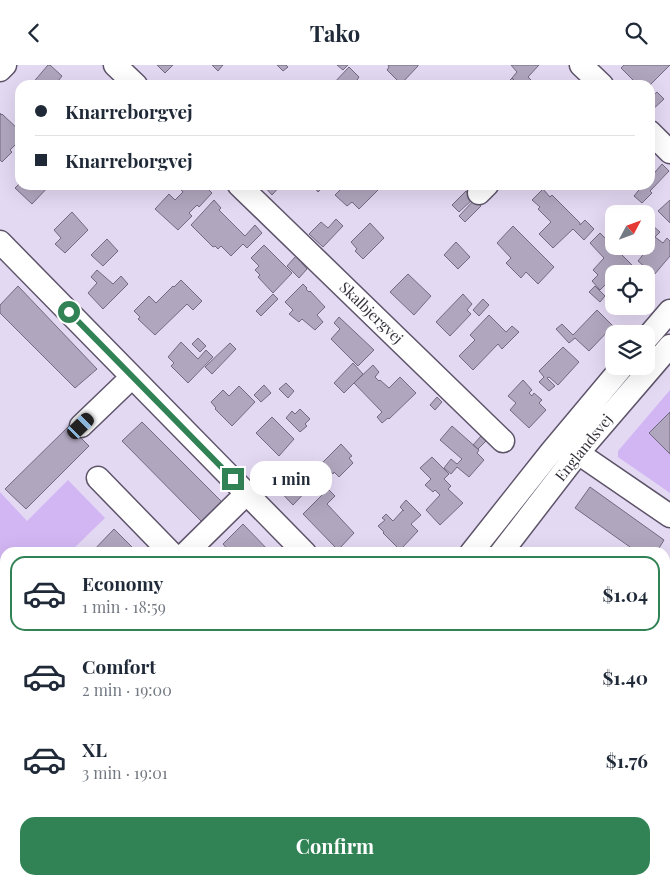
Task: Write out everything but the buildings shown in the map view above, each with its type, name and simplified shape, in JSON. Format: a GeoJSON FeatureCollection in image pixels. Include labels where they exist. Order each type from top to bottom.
{"type":"FeatureCollection","features":[{"type":"Feature","properties":{"kind":"street"},"geometry":{"type":"LineString","coordinates":[[0,70],[5,65]]}},
{"type":"Feature","properties":{"kind":"street"},"geometry":{"type":"LineString","coordinates":[[115,65],[131,80]]}},
{"type":"Feature","properties":{"kind":"street"},"geometry":{"type":"LineString","coordinates":[[655,137],[670,152]]}},
{"type":"Feature","properties":{"kind":"street","name":"Skalbjergvej"},"geometry":{"type":"LineString","coordinates":[[244,190],[503,441]]}},
{"type":"Feature","properties":{"kind":"street"},"geometry":{"type":"LineString","coordinates":[[0,242],[299,547]]}},
{"type":"Feature","properties":{"kind":"street"},"geometry":{"type":"LineString","coordinates":[[655,328],[670,311]]}},
{"type":"Feature","properties":{"kind":"street","name":"Englandsvej"},"geometry":{"type":"LineString","coordinates":[[506,547],[578,453],[670,346]]}},
{"type":"Feature","properties":{"kind":"street","name":"Englandsvej"},"geometry":{"type":"LineString","coordinates":[[475,547],[550,452],[615,375]]}},
{"type":"Feature","properties":{"kind":"street"},"geometry":{"type":"LineString","coordinates":[[81,426],[132,377]]}},
{"type":"Feature","properties":{"kind":"street"},"geometry":{"type":"LineString","coordinates":[[578,453],[670,516]]}},
{"type":"Feature","properties":{"kind":"street"},"geometry":{"type":"LineString","coordinates":[[98,478],[166,547]]}},
{"type":"Feature","properties":{"kind":"street"},"geometry":{"type":"LineString","coordinates":[[192,547],[247,493]]}},
{"type":"Feature","properties":{"kind":"shaded area"},"geometry":{"type":"Polygon","coordinates":[[[670,390],[670,412],[649,433],[670,454],[670,493],[618,457],[618,451],[670,390]]]}},
{"type":"Feature","properties":{"kind":"shaded area"},"geometry":{"type":"Polygon","coordinates":[[[68,480],[105,518],[75,547],[0,547],[0,492],[27,521],[68,480]]]}},
{"type":"Feature","properties":{"kind":"route"},"geometry":{"type":"LineString","coordinates":[[69,312],[233,479]]}}]}
